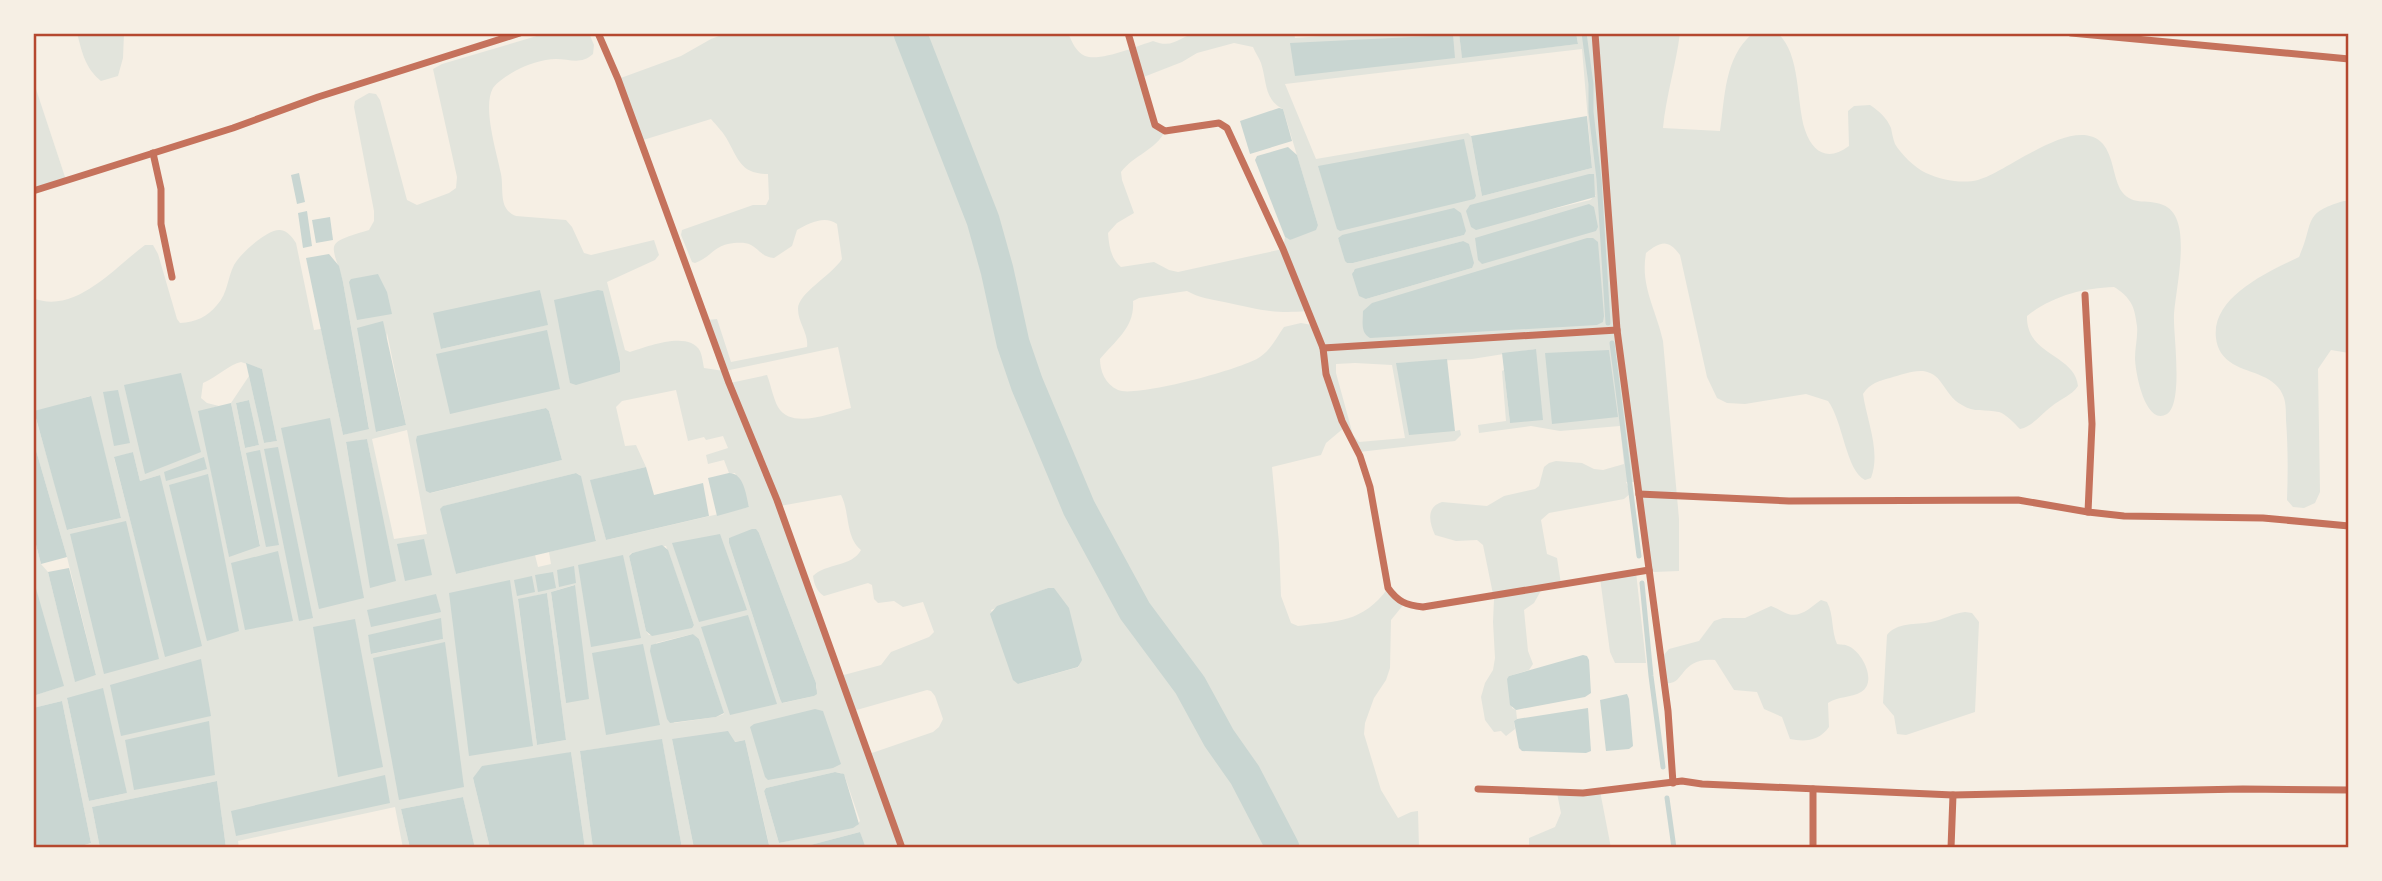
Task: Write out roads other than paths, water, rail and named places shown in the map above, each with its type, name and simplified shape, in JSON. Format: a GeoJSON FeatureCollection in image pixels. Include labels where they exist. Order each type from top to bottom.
{"type":"FeatureCollection","features":[{"type":"Feature","properties":{"kind":"street"},"geometry":{"type":"LineString","coordinates":[[33,191],[520,33]]}},
{"type":"Feature","properties":{"kind":"street"},"geometry":{"type":"LineString","coordinates":[[598,33],[618,79],[729,383],[777,500],[902,848]]}},
{"type":"Feature","properties":{"kind":"street"},"geometry":{"type":"LineString","coordinates":[[1128,33],[1155,125],[1165,131],[1219,123],[1227,128],[1283,249],[1322,348],[1326,374],[1342,421],[1360,456],[1370,487],[1388,589],[1396,599],[1404,604],[1423,607],[1649,570]]}},
{"type":"Feature","properties":{"kind":"street"},"geometry":{"type":"LineString","coordinates":[[1595,33],[1617,330],[1668,711],[1673,783]]}},
{"type":"Feature","properties":{"kind":"street"},"geometry":{"type":"LineString","coordinates":[[2071,33],[2349,59]]}},
{"type":"Feature","properties":{"kind":"street"},"geometry":{"type":"LineString","coordinates":[[153,153],[161,190],[161,223],[172,277]]}},
{"type":"Feature","properties":{"kind":"street"},"geometry":{"type":"LineString","coordinates":[[2085,295],[2092,424],[2088,512]]}},
{"type":"Feature","properties":{"kind":"street"},"geometry":{"type":"LineString","coordinates":[[1322,348],[1617,330]]}},
{"type":"Feature","properties":{"kind":"street"},"geometry":{"type":"LineString","coordinates":[[1639,494],[1789,500],[2018,500],[2124,516],[2263,518],[2349,526]]}},
{"type":"Feature","properties":{"kind":"street"},"geometry":{"type":"LineString","coordinates":[[1479,789],[1583,793],[1682,781],[1953,795],[2243,789],[2349,790]]}},
{"type":"Feature","properties":{"kind":"street"},"geometry":{"type":"LineString","coordinates":[[1813,789],[1813,848]]}},
{"type":"Feature","properties":{"kind":"street"},"geometry":{"type":"LineString","coordinates":[[1951,848],[1953,795]]}},
{"type":"Feature","properties":{"kind":"waterway"},"geometry":{"type":"LineString","coordinates":[[910,33],[983,220],[1013,343],[1027,384],[1079,508],[1135,611],[1190,685],[1219,738],[1245,775],[1283,848]]}},
{"type":"Feature","properties":{"kind":"waterway"},"geometry":{"type":"LineString","coordinates":[[1584,33],[1599,179],[1608,323]]}},
{"type":"Feature","properties":{"kind":"waterway"},"geometry":{"type":"LineString","coordinates":[[1612,343],[1639,556]]}},
{"type":"Feature","properties":{"kind":"waterway"},"geometry":{"type":"LineString","coordinates":[[1642,583],[1663,767]]}},
{"type":"Feature","properties":{"kind":"waterway"},"geometry":{"type":"LineString","coordinates":[[1667,798],[1674,848]]}}]}
